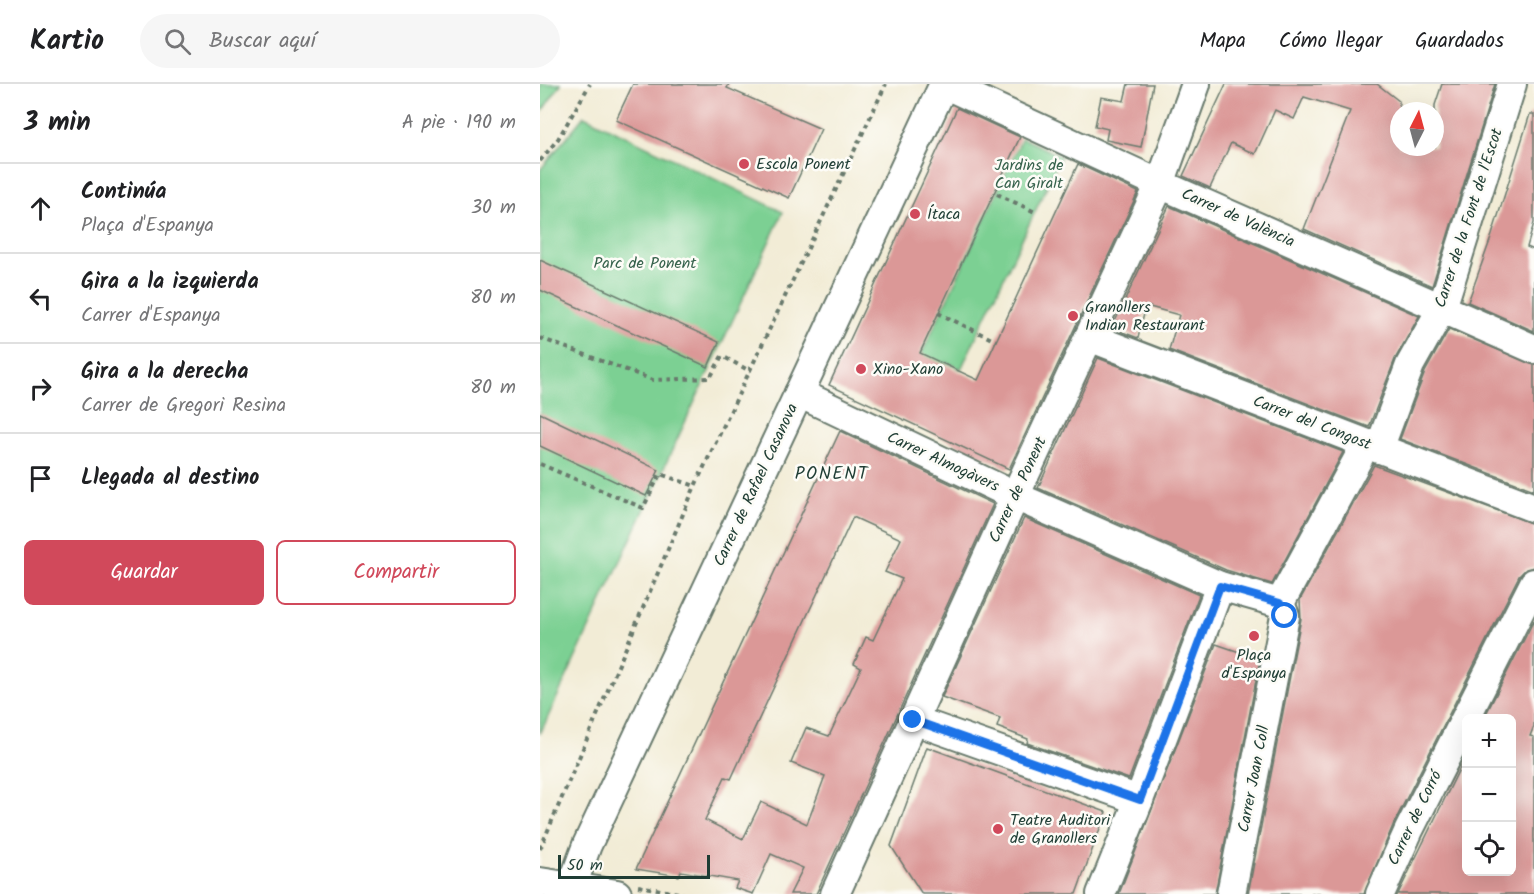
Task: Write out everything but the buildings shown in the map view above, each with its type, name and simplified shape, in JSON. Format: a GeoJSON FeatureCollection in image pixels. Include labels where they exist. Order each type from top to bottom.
{"type":"FeatureCollection","features":[{"type":"Feature","properties":{"kind":"street","name":"Carrer de València"},"geometry":{"type":"LineString","coordinates":[[944,84],[1160,184],[1534,349]]}},
{"type":"Feature","properties":{"kind":"street","name":"Carrer de Rafael Casanova"},"geometry":{"type":"LineString","coordinates":[[581,889],[576,875],[587,844],[944,84]]}},
{"type":"Feature","properties":{"kind":"street","name":"Carrer de Ponent"},"geometry":{"type":"LineString","coordinates":[[835,894],[1015,496],[1160,184],[1196,84]]}},
{"type":"Feature","properties":{"kind":"street","name":"Carrer de la Font de l'Escot"},"geometry":{"type":"LineString","coordinates":[[1280,603],[1372,447],[1410,365],[1442,308],[1512,84]]}},
{"type":"Feature","properties":{"kind":"street","name":"Carrer del Congost"},"geometry":{"type":"LineString","coordinates":[[1089,337],[1534,508]]}},
{"type":"Feature","properties":{"kind":"street","name":"Carrer Almogàvers"},"geometry":{"type":"LineString","coordinates":[[799,393],[1015,496],[1220,586]]}},
{"type":"Feature","properties":{"kind":"street","name":"Carrer de Corró"},"geometry":{"type":"LineString","coordinates":[[1380,894],[1409,830],[1534,583]]}},
{"type":"Feature","properties":{"kind":"street"},"geometry":{"type":"LineString","coordinates":[[1101,894],[1140,800],[1220,586],[1280,603]]}},
{"type":"Feature","properties":{"kind":"street","name":"Carrer Joan Coll"},"geometry":{"type":"LineString","coordinates":[[1232,894],[1285,616],[1280,603]]}},
{"type":"Feature","properties":{"kind":"street"},"geometry":{"type":"LineString","coordinates":[[913,720],[1140,800]]}},
{"type":"Feature","properties":{"kind":"path"},"geometry":{"type":"LineString","coordinates":[[540,161],[558,139],[590,84]]}},
{"type":"Feature","properties":{"kind":"path"},"geometry":{"type":"LineString","coordinates":[[540,849],[695,486],[886,84]]}},
{"type":"Feature","properties":{"kind":"path"},"geometry":{"type":"LineString","coordinates":[[997,194],[1035,212]]}},
{"type":"Feature","properties":{"kind":"path"},"geometry":{"type":"LineString","coordinates":[[938,313],[996,341]]}},
{"type":"Feature","properties":{"kind":"path"},"geometry":{"type":"LineString","coordinates":[[540,338],[653,380],[710,378],[723,356],[750,371]]}},
{"type":"Feature","properties":{"kind":"path"},"geometry":{"type":"LineString","coordinates":[[540,464],[643,508],[660,474],[695,486]]}},
{"type":"Feature","properties":{"kind":"green space"},"geometry":{"type":"Polygon","coordinates":[[[540,84],[561,84],[540,114],[540,84]]]}},
{"type":"Feature","properties":{"kind":"green space","name":"Parc de Ponent"},"geometry":{"type":"Polygon","coordinates":[[[584,116],[783,212],[540,734],[540,170],[584,116]]]}},
{"type":"Feature","properties":{"kind":"green space","name":"Jardins de Can Giralt"},"geometry":{"type":"Polygon","coordinates":[[[1022,138],[1061,156],[961,369],[946,362],[940,375],[917,364],[1022,138]]]}},
{"type":"Feature","properties":{"kind":"place","name":"Escola Ponent"},"geometry":{"type":"Point","coordinates":[744,164]}},
{"type":"Feature","properties":{"kind":"place","name":"Ítaca"},"geometry":{"type":"Point","coordinates":[915,214]}},
{"type":"Feature","properties":{"kind":"place","name":"Granollers Indian Restaurant"},"geometry":{"type":"Point","coordinates":[1073,316]}},
{"type":"Feature","properties":{"kind":"place","name":"Xino-Xano"},"geometry":{"type":"Point","coordinates":[861,369]}},
{"type":"Feature","properties":{"kind":"place","name":"Plaça d'Espanya"},"geometry":{"type":"Point","coordinates":[1254,636]}},
{"type":"Feature","properties":{"kind":"place","name":"Teatre Auditori de Granollers"},"geometry":{"type":"Point","coordinates":[998,829]}},
{"type":"Feature","properties":{"kind":"district","name":"PONENT"},"geometry":{"type":"Point","coordinates":[832,474]}},
{"type":"Feature","properties":{"kind":"route"},"geometry":{"type":"LineString","coordinates":[[913,720],[1140,800],[1220,586],[1280,603],[1285,616]]}}]}
